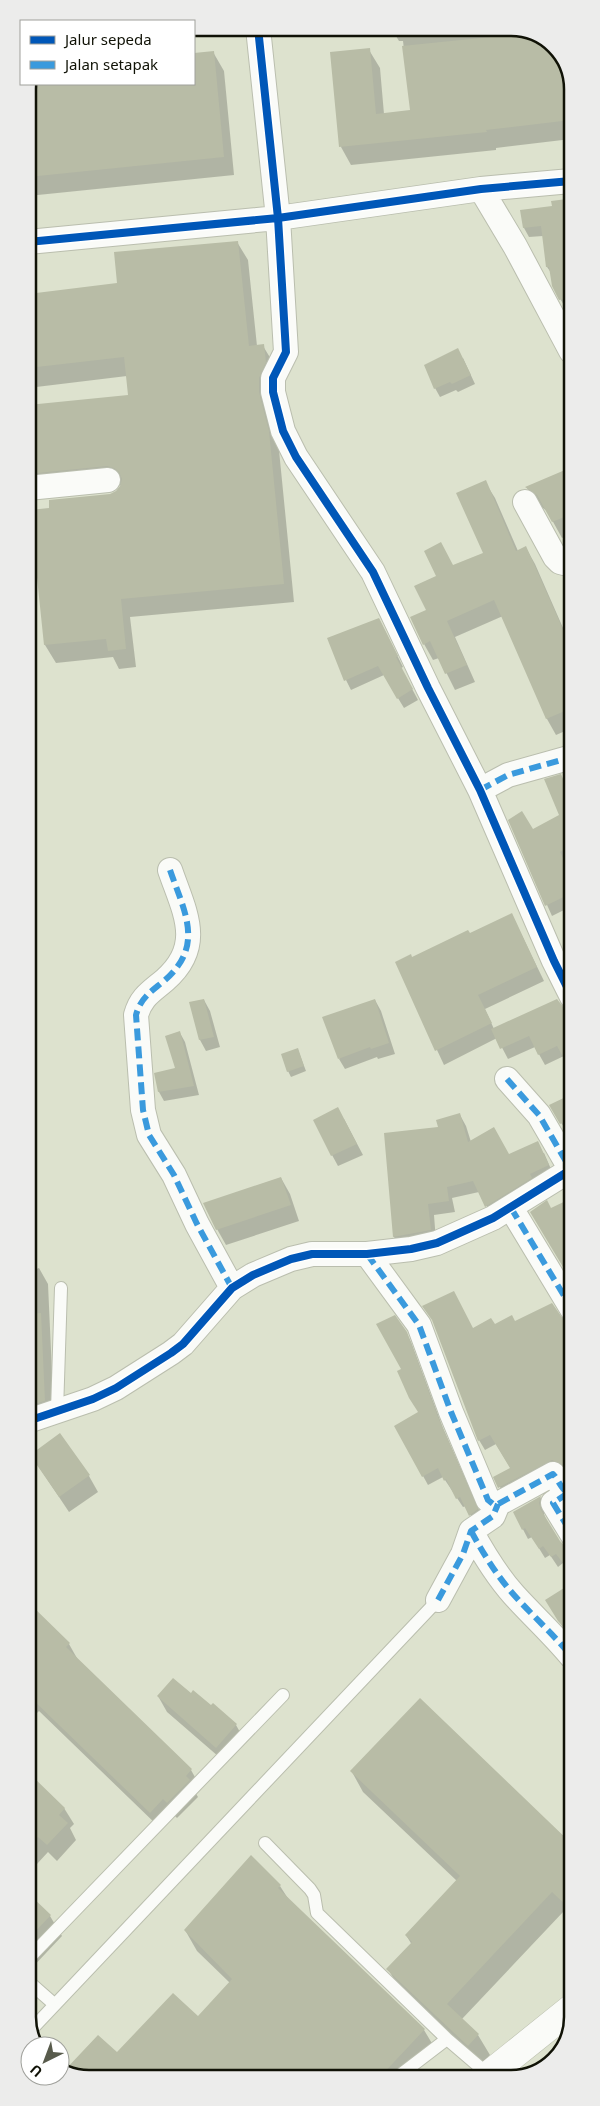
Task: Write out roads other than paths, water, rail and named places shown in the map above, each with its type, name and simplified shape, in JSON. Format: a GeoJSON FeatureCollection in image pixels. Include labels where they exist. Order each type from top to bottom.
{"type":"FeatureCollection","features":[{"type":"Feature","properties":{"kind":"street"},"geometry":{"type":"LineString","coordinates":[[259,36],[278,218],[286,352],[273,378],[273,392],[283,431],[296,457],[373,572],[428,688],[480,790],[564,981]]}},
{"type":"Feature","properties":{"kind":"street"},"geometry":{"type":"LineString","coordinates":[[36,241],[278,218],[481,189],[564,182]]}},
{"type":"Feature","properties":{"kind":"street"},"geometry":{"type":"LineString","coordinates":[[481,189],[515,246],[564,338]]}},
{"type":"Feature","properties":{"kind":"street"},"geometry":{"type":"LineString","coordinates":[[36,487],[108,480]]}},
{"type":"Feature","properties":{"kind":"street"},"geometry":{"type":"LineString","coordinates":[[525,502],[555,557],[564,563]]}},
{"type":"Feature","properties":{"kind":"street"},"geometry":{"type":"LineString","coordinates":[[480,790],[508,775],[564,759]]}},
{"type":"Feature","properties":{"kind":"street"},"geometry":{"type":"LineString","coordinates":[[170,870],[186,915],[189,940],[182,960],[167,978],[144,997],[136,1015],[143,1110],[149,1135],[174,1175],[197,1224],[232,1288]]}},
{"type":"Feature","properties":{"kind":"street"},"geometry":{"type":"LineString","coordinates":[[507,1079],[539,1115],[564,1158]]}},
{"type":"Feature","properties":{"kind":"street"},"geometry":{"type":"LineString","coordinates":[[36,1418],[93,1400],[116,1388],[171,1353],[183,1344],[232,1288],[253,1275],[291,1259],[312,1254],[367,1254],[437,1243],[474,1228],[511,1208],[564,1174]]}},
{"type":"Feature","properties":{"kind":"street"},"geometry":{"type":"LineString","coordinates":[[511,1208],[564,1296]]}},
{"type":"Feature","properties":{"kind":"street"},"geometry":{"type":"LineString","coordinates":[[367,1254],[419,1325],[450,1412],[488,1500],[493,1504],[498,1504],[553,1474],[564,1487]]}},
{"type":"Feature","properties":{"kind":"street"},"geometry":{"type":"LineString","coordinates":[[564,1497],[553,1503],[564,1521]]}},
{"type":"Feature","properties":{"kind":"street"},"geometry":{"type":"LineString","coordinates":[[438,1600],[463,1554],[471,1531],[493,1516],[498,1504]]}},
{"type":"Feature","properties":{"kind":"street"},"geometry":{"type":"LineString","coordinates":[[471,1531],[483,1552],[513,1594],[564,1648]]}},
{"type":"Feature","properties":{"kind":"street"},"geometry":{"type":"LineString","coordinates":[[495,2070],[564,2014]]}},
{"type":"Feature","properties":{"kind":"lane"},"geometry":{"type":"LineString","coordinates":[[57,1411],[61,1288]]}},
{"type":"Feature","properties":{"kind":"lane"},"geometry":{"type":"LineString","coordinates":[[37,2024],[438,1600]]}},
{"type":"Feature","properties":{"kind":"lane"},"geometry":{"type":"LineString","coordinates":[[36,1951],[283,1695]]}},
{"type":"Feature","properties":{"kind":"lane"},"geometry":{"type":"LineString","coordinates":[[265,1843],[310,1889],[314,1895],[318,1913],[481,2070]]}},
{"type":"Feature","properties":{"kind":"lane"},"geometry":{"type":"LineString","coordinates":[[36,1988],[54,2004]]}},
{"type":"Feature","properties":{"kind":"lane"},"geometry":{"type":"LineString","coordinates":[[406,2070],[447,2039]]}}]}
